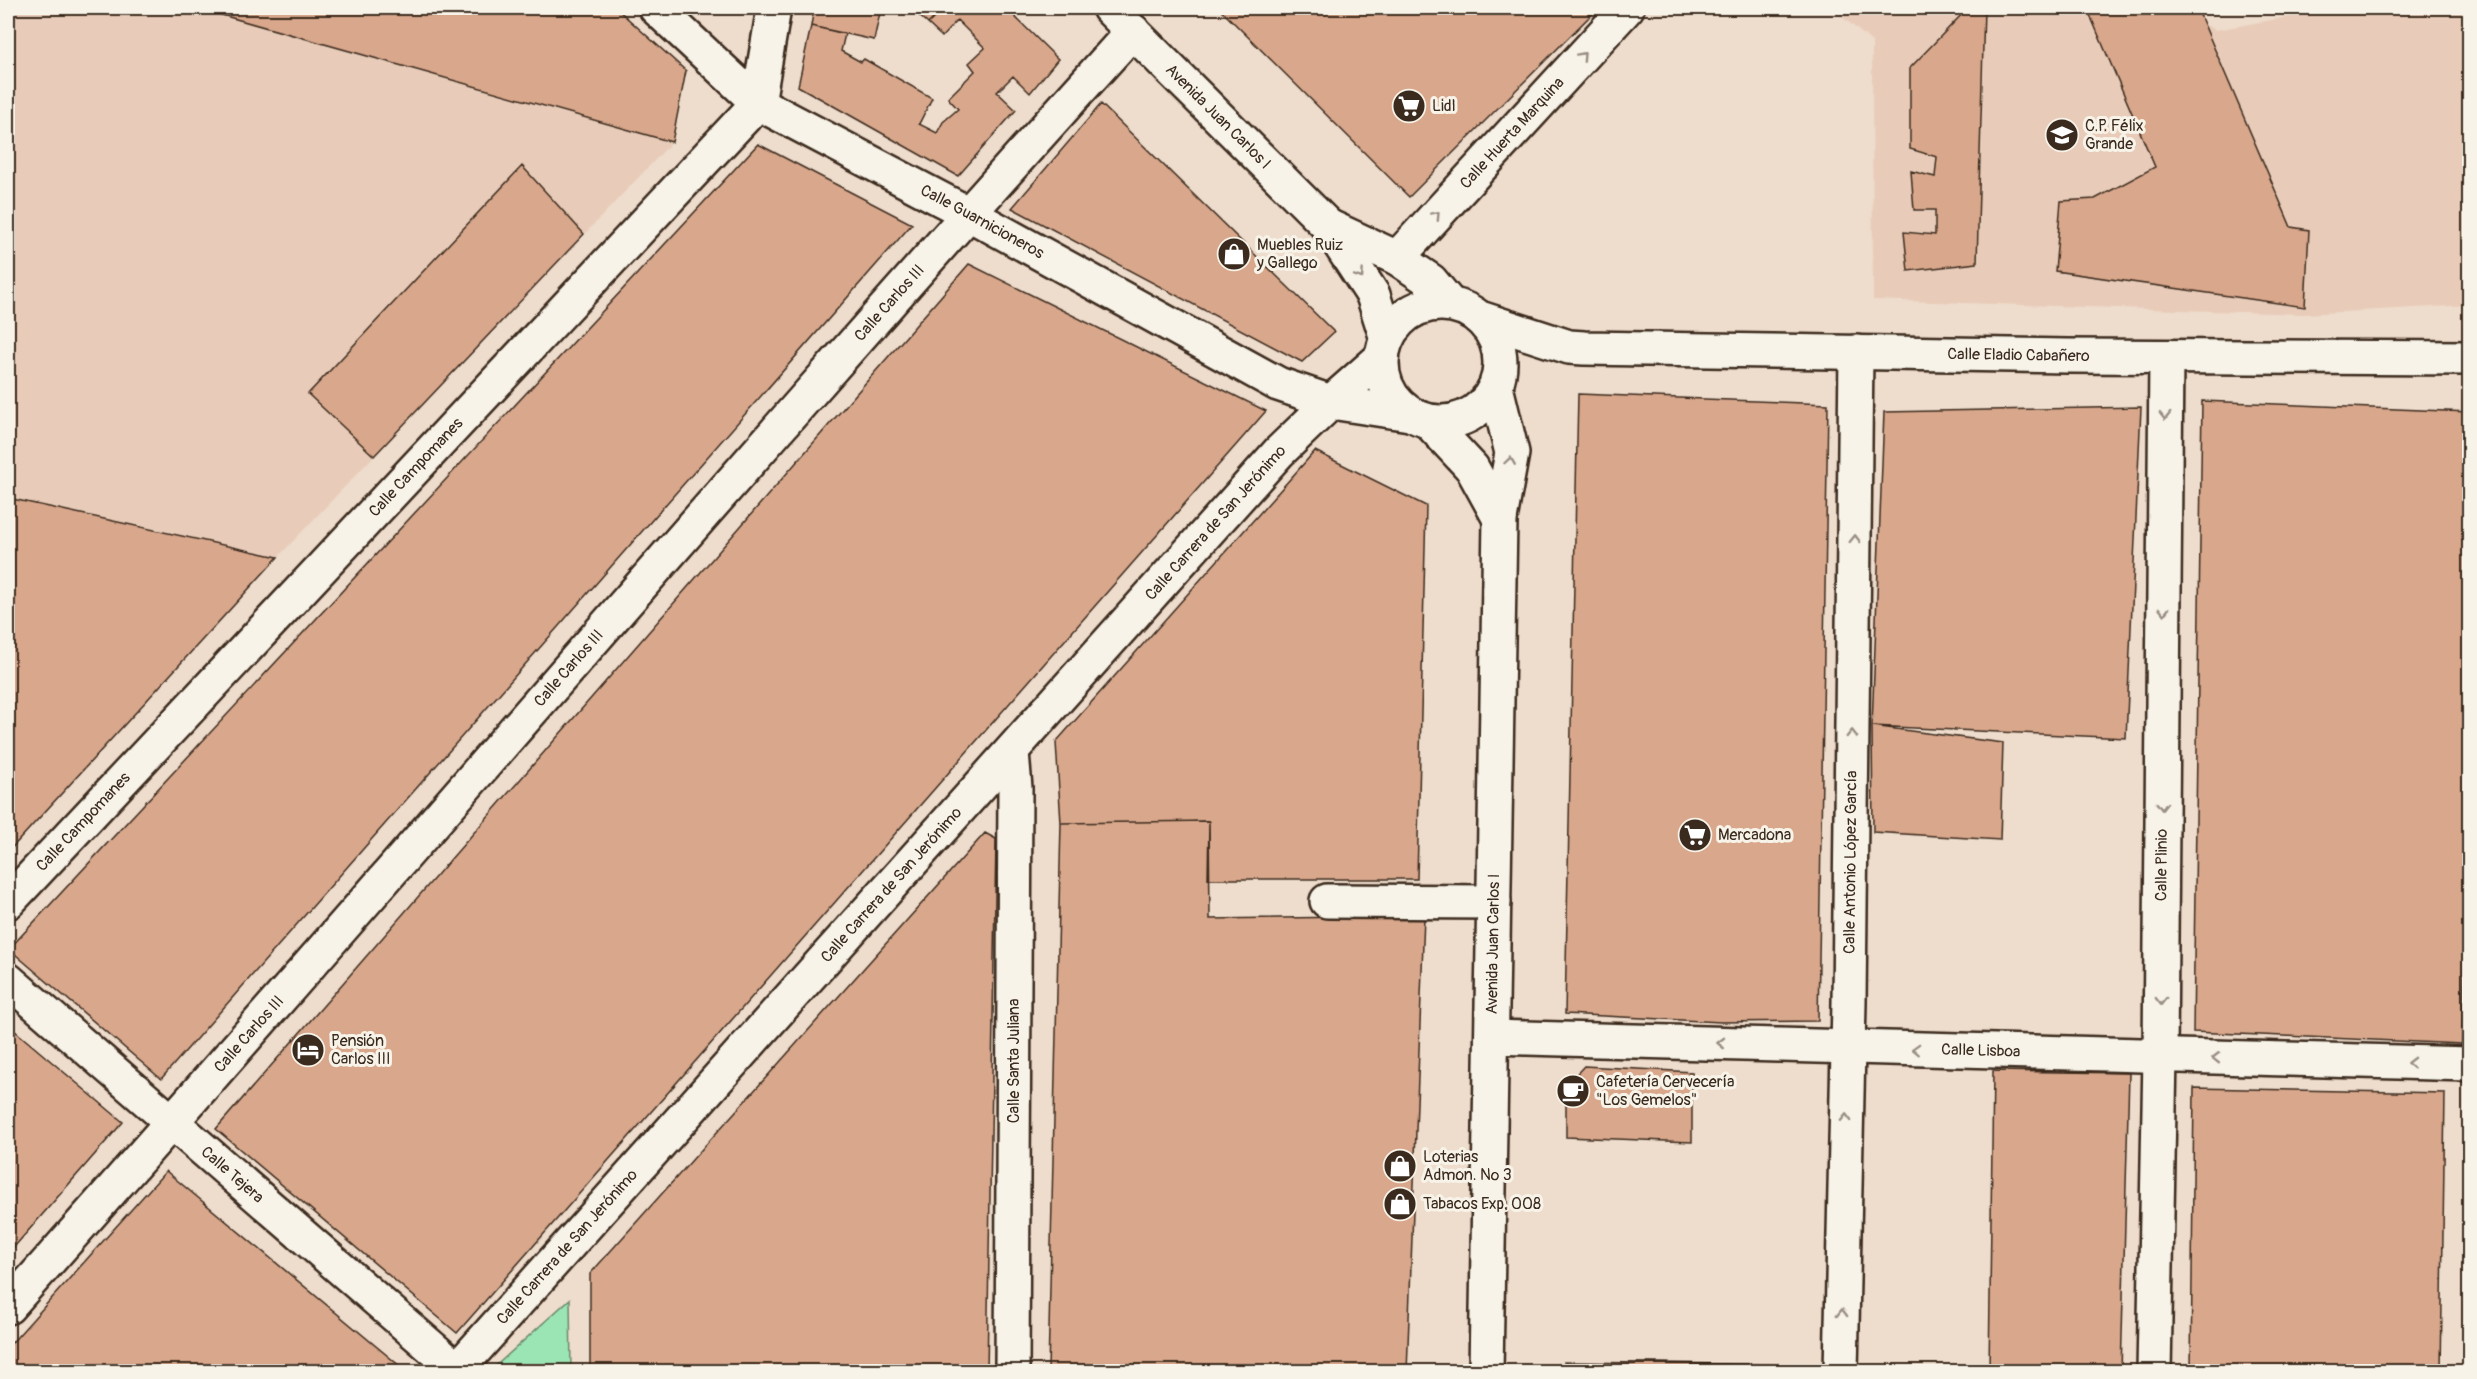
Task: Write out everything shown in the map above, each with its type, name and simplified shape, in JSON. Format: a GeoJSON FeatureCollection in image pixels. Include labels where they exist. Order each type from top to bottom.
{"type":"FeatureCollection","features":[{"type":"Feature","properties":{"kind":"street","name":"Calle Guarnicioneros"},"geometry":{"type":"LineString","coordinates":[[656,8],[758,103],[969,214],[1278,384],[1331,402]]}},
{"type":"Feature","properties":{"kind":"street"},"geometry":{"type":"LineString","coordinates":[[758,103],[774,8]]}},
{"type":"Feature","properties":{"kind":"street","name":"Avenida Juan Carlos I"},"geometry":{"type":"LineString","coordinates":[[1109,8],[1328,226],[1373,295],[1384,348]]}},
{"type":"Feature","properties":{"kind":"street","name":"Calle Huerta Marquina"},"geometry":{"type":"LineString","coordinates":[[1396,258],[1623,9]]}},
{"type":"Feature","properties":{"kind":"street","name":"Calle Carlos III"},"geometry":{"type":"LineString","coordinates":[[8,1307],[969,214],[1133,31]]}},
{"type":"Feature","properties":{"kind":"street","name":"Calle Campomanes"},"geometry":{"type":"LineString","coordinates":[[8,902],[758,103]]}},
{"type":"Feature","properties":{"kind":"street","name":"Avenida Juan Carlos I"},"geometry":{"type":"LineString","coordinates":[[1328,226],[1396,258],[1431,281],[1450,304]]}},
{"type":"Feature","properties":{"kind":"street"},"geometry":{"type":"LineString","coordinates":[[1331,402],[1419,418],[1449,422],[1468,416],[1485,404],[1499,377],[1500,350],[1494,333],[1483,319],[1468,309],[1450,304],[1431,304],[1413,310],[1398,322],[1384,348],[1382,374],[1388,390],[1397,403],[1419,418]]}},
{"type":"Feature","properties":{"kind":"street","name":"Calle Eladio Cabañero"},"geometry":{"type":"LineString","coordinates":[[1483,319],[1569,347],[2166,357],[2469,358]]}},
{"type":"Feature","properties":{"kind":"street","name":"Calle Eladio Cabañero"},"geometry":{"type":"LineString","coordinates":[[1499,377],[1569,347]]}},
{"type":"Feature","properties":{"kind":"street","name":"Calle Carrera de San Jerónimo"},"geometry":{"type":"LineString","coordinates":[[457,1371],[1279,452],[1384,348]]}},
{"type":"Feature","properties":{"kind":"street","name":"Calle Antonio López García"},"geometry":{"type":"LineString","coordinates":[[1841,1371],[1848,1047],[1856,352]]}},
{"type":"Feature","properties":{"kind":"street","name":"Calle Plinio"},"geometry":{"type":"LineString","coordinates":[[2154,1371],[2160,1056],[2166,357]]}},
{"type":"Feature","properties":{"kind":"street","name":"Avenida Juan Carlos I"},"geometry":{"type":"LineString","coordinates":[[1486,1371],[1500,519],[1512,453],[1499,377]]}},
{"type":"Feature","properties":{"kind":"street","name":"Avenida Juan Carlos I"},"geometry":{"type":"LineString","coordinates":[[1419,418],[1472,468],[1500,519]]}},
{"type":"Feature","properties":{"kind":"street","name":"Calle Santa Juliana"},"geometry":{"type":"LineString","coordinates":[[1012,752],[1015,788],[1012,1371]]}},
{"type":"Feature","properties":{"kind":"street"},"geometry":{"type":"LineString","coordinates":[[1327,901],[1494,902]]}},
{"type":"Feature","properties":{"kind":"street","name":"Calle Tejera"},"geometry":{"type":"LineString","coordinates":[[8,980],[457,1371]]}},
{"type":"Feature","properties":{"kind":"street","name":"Calle Lisboa"},"geometry":{"type":"LineString","coordinates":[[1492,1037],[2469,1064]]}},
{"type":"Feature","properties":{"kind":"shaded area"},"geometry":{"type":"Polygon","coordinates":[[[8,8],[197,8],[672,142],[278,557],[8,498],[8,8]]]}},
{"type":"Feature","properties":{"kind":"shaded area","name":"C.P. Félix Grande"},"geometry":{"type":"Polygon","coordinates":[[[1832,8],[2197,8],[2203,24],[2216,30],[2337,8],[2469,8],[2469,305],[2305,314],[1873,300],[1872,42],[1832,8]]]}},
{"type":"Feature","properties":{"kind":"green space"},"geometry":{"type":"Polygon","coordinates":[[[570,1299],[571,1371],[490,1371],[570,1299]]]}},
{"type":"Feature","properties":{"kind":"building"},"geometry":{"type":"Polygon","coordinates":[[[197,8],[616,8],[686,71],[672,142],[197,8]]]}},
{"type":"Feature","properties":{"kind":"building"},"geometry":{"type":"Polygon","coordinates":[[[814,8],[881,8],[874,40],[811,26],[814,8]]]}},
{"type":"Feature","properties":{"kind":"building"},"geometry":{"type":"Polygon","coordinates":[[[911,8],[944,8],[928,24],[911,8]]]}},
{"type":"Feature","properties":{"kind":"building"},"geometry":{"type":"Polygon","coordinates":[[[944,8],[1006,8],[1058,59],[1030,93],[1013,76],[997,92],[1016,110],[958,176],[798,86],[811,26],[845,34],[841,51],[861,62],[864,59],[932,98],[919,124],[937,133],[943,122],[958,109],[948,98],[975,71],[969,63],[985,48],[957,20],[942,37],[928,24],[944,8]]]}},
{"type":"Feature","properties":{"kind":"building","name":"Lidl"},"geometry":{"type":"Polygon","coordinates":[[[1219,8],[1585,8],[1592,14],[1409,197],[1219,8]]]}},
{"type":"Feature","properties":{"kind":"building"},"geometry":{"type":"Polygon","coordinates":[[[1968,8],[1984,8],[1977,263],[1908,271],[1904,232],[1935,235],[1935,210],[1914,210],[1911,171],[1935,177],[1937,157],[1910,149],[1910,68],[1968,8]]]}},
{"type":"Feature","properties":{"kind":"building"},"geometry":{"type":"Polygon","coordinates":[[[2087,8],[2197,8],[2291,227],[2309,230],[2305,307],[2055,271],[2061,201],[2095,199],[2155,167],[2087,8]]]}},
{"type":"Feature","properties":{"kind":"building"},"geometry":{"type":"Polygon","coordinates":[[[1101,104],[1334,332],[1302,362],[1012,208],[1101,104]]]}},
{"type":"Feature","properties":{"kind":"building"},"geometry":{"type":"Polygon","coordinates":[[[758,144],[912,224],[161,1079],[9,949],[758,144]]]}},
{"type":"Feature","properties":{"kind":"building"},"geometry":{"type":"Polygon","coordinates":[[[522,166],[584,234],[374,456],[308,394],[522,166]]]}},
{"type":"Feature","properties":{"kind":"building"},"geometry":{"type":"Polygon","coordinates":[[[969,264],[1266,411],[457,1333],[216,1129],[969,264]]]}},
{"type":"Feature","properties":{"kind":"building","name":"Mercadona"},"geometry":{"type":"Polygon","coordinates":[[[1578,394],[1828,404],[1818,1021],[1721,1022],[1565,1014],[1578,394]]]}},
{"type":"Feature","properties":{"kind":"building"},"geometry":{"type":"Polygon","coordinates":[[[2202,401],[2470,412],[2470,786],[2462,1044],[2193,1032],[2202,401]]]}},
{"type":"Feature","properties":{"kind":"building"},"geometry":{"type":"Polygon","coordinates":[[[2141,407],[2126,738],[1872,726],[1884,412],[2141,407]]]}},
{"type":"Feature","properties":{"kind":"building"},"geometry":{"type":"Polygon","coordinates":[[[1315,451],[1426,506],[1417,879],[1208,879],[1209,821],[1061,823],[1056,742],[1315,451]]]}},
{"type":"Feature","properties":{"kind":"building"},"geometry":{"type":"Polygon","coordinates":[[[8,498],[278,557],[8,852],[8,498]]]}},
{"type":"Feature","properties":{"kind":"building"},"geometry":{"type":"Polygon","coordinates":[[[1872,726],[2003,743],[2000,840],[1873,832],[1872,726]]]}},
{"type":"Feature","properties":{"kind":"building"},"geometry":{"type":"Polygon","coordinates":[[[1209,821],[1210,919],[1424,916],[1407,1372],[1048,1372],[1061,823],[1209,821]]]}},
{"type":"Feature","properties":{"kind":"building"},"geometry":{"type":"Polygon","coordinates":[[[985,833],[996,839],[987,1372],[590,1372],[590,1274],[985,833]]]}},
{"type":"Feature","properties":{"kind":"building"},"geometry":{"type":"Polygon","coordinates":[[[8,1025],[123,1122],[8,1254],[8,1025]]]}},
{"type":"Feature","properties":{"kind":"building"},"geometry":{"type":"Polygon","coordinates":[[[1584,1066],[1692,1072],[1692,1142],[1566,1137],[1566,1085],[1584,1066]]]}},
{"type":"Feature","properties":{"kind":"building"},"geometry":{"type":"Polygon","coordinates":[[[1993,1071],[2129,1073],[2121,1372],[1989,1372],[1993,1071]]]}},
{"type":"Feature","properties":{"kind":"building"},"geometry":{"type":"Polygon","coordinates":[[[2194,1088],[2445,1093],[2441,1372],[2191,1372],[2194,1088]]]}},
{"type":"Feature","properties":{"kind":"building"},"geometry":{"type":"Polygon","coordinates":[[[166,1171],[407,1372],[8,1372],[8,1347],[166,1171]]]}},
{"type":"Feature","properties":{"kind":"building"},"geometry":{"type":"Polygon","coordinates":[[[1564,1362],[1809,1365],[1809,1372],[1564,1372],[1564,1362]]]}},
{"type":"Feature","properties":{"kind":"place","name":"Lidl"},"geometry":{"type":"Point","coordinates":[1409,106]}},
{"type":"Feature","properties":{"kind":"place","name":"C.P. Félix Grande"},"geometry":{"type":"Point","coordinates":[2062,135]}},
{"type":"Feature","properties":{"kind":"place","name":"Muebles Ruiz y Gallego"},"geometry":{"type":"Point","coordinates":[1234,254]}},
{"type":"Feature","properties":{"kind":"place","name":"Mercadona"},"geometry":{"type":"Point","coordinates":[1695,835]}},
{"type":"Feature","properties":{"kind":"place","name":"Pensión Carlos III"},"geometry":{"type":"Point","coordinates":[308,1050]}},
{"type":"Feature","properties":{"kind":"place","name":"Cafetería Cervecería \"Los Gemelos\""},"geometry":{"type":"Point","coordinates":[1573,1091]}},
{"type":"Feature","properties":{"kind":"place","name":"Loterias Admon. Nº 3"},"geometry":{"type":"Point","coordinates":[1400,1166]}},
{"type":"Feature","properties":{"kind":"place","name":"Tabacos Exp. 008"},"geometry":{"type":"Point","coordinates":[1400,1204]}}]}
